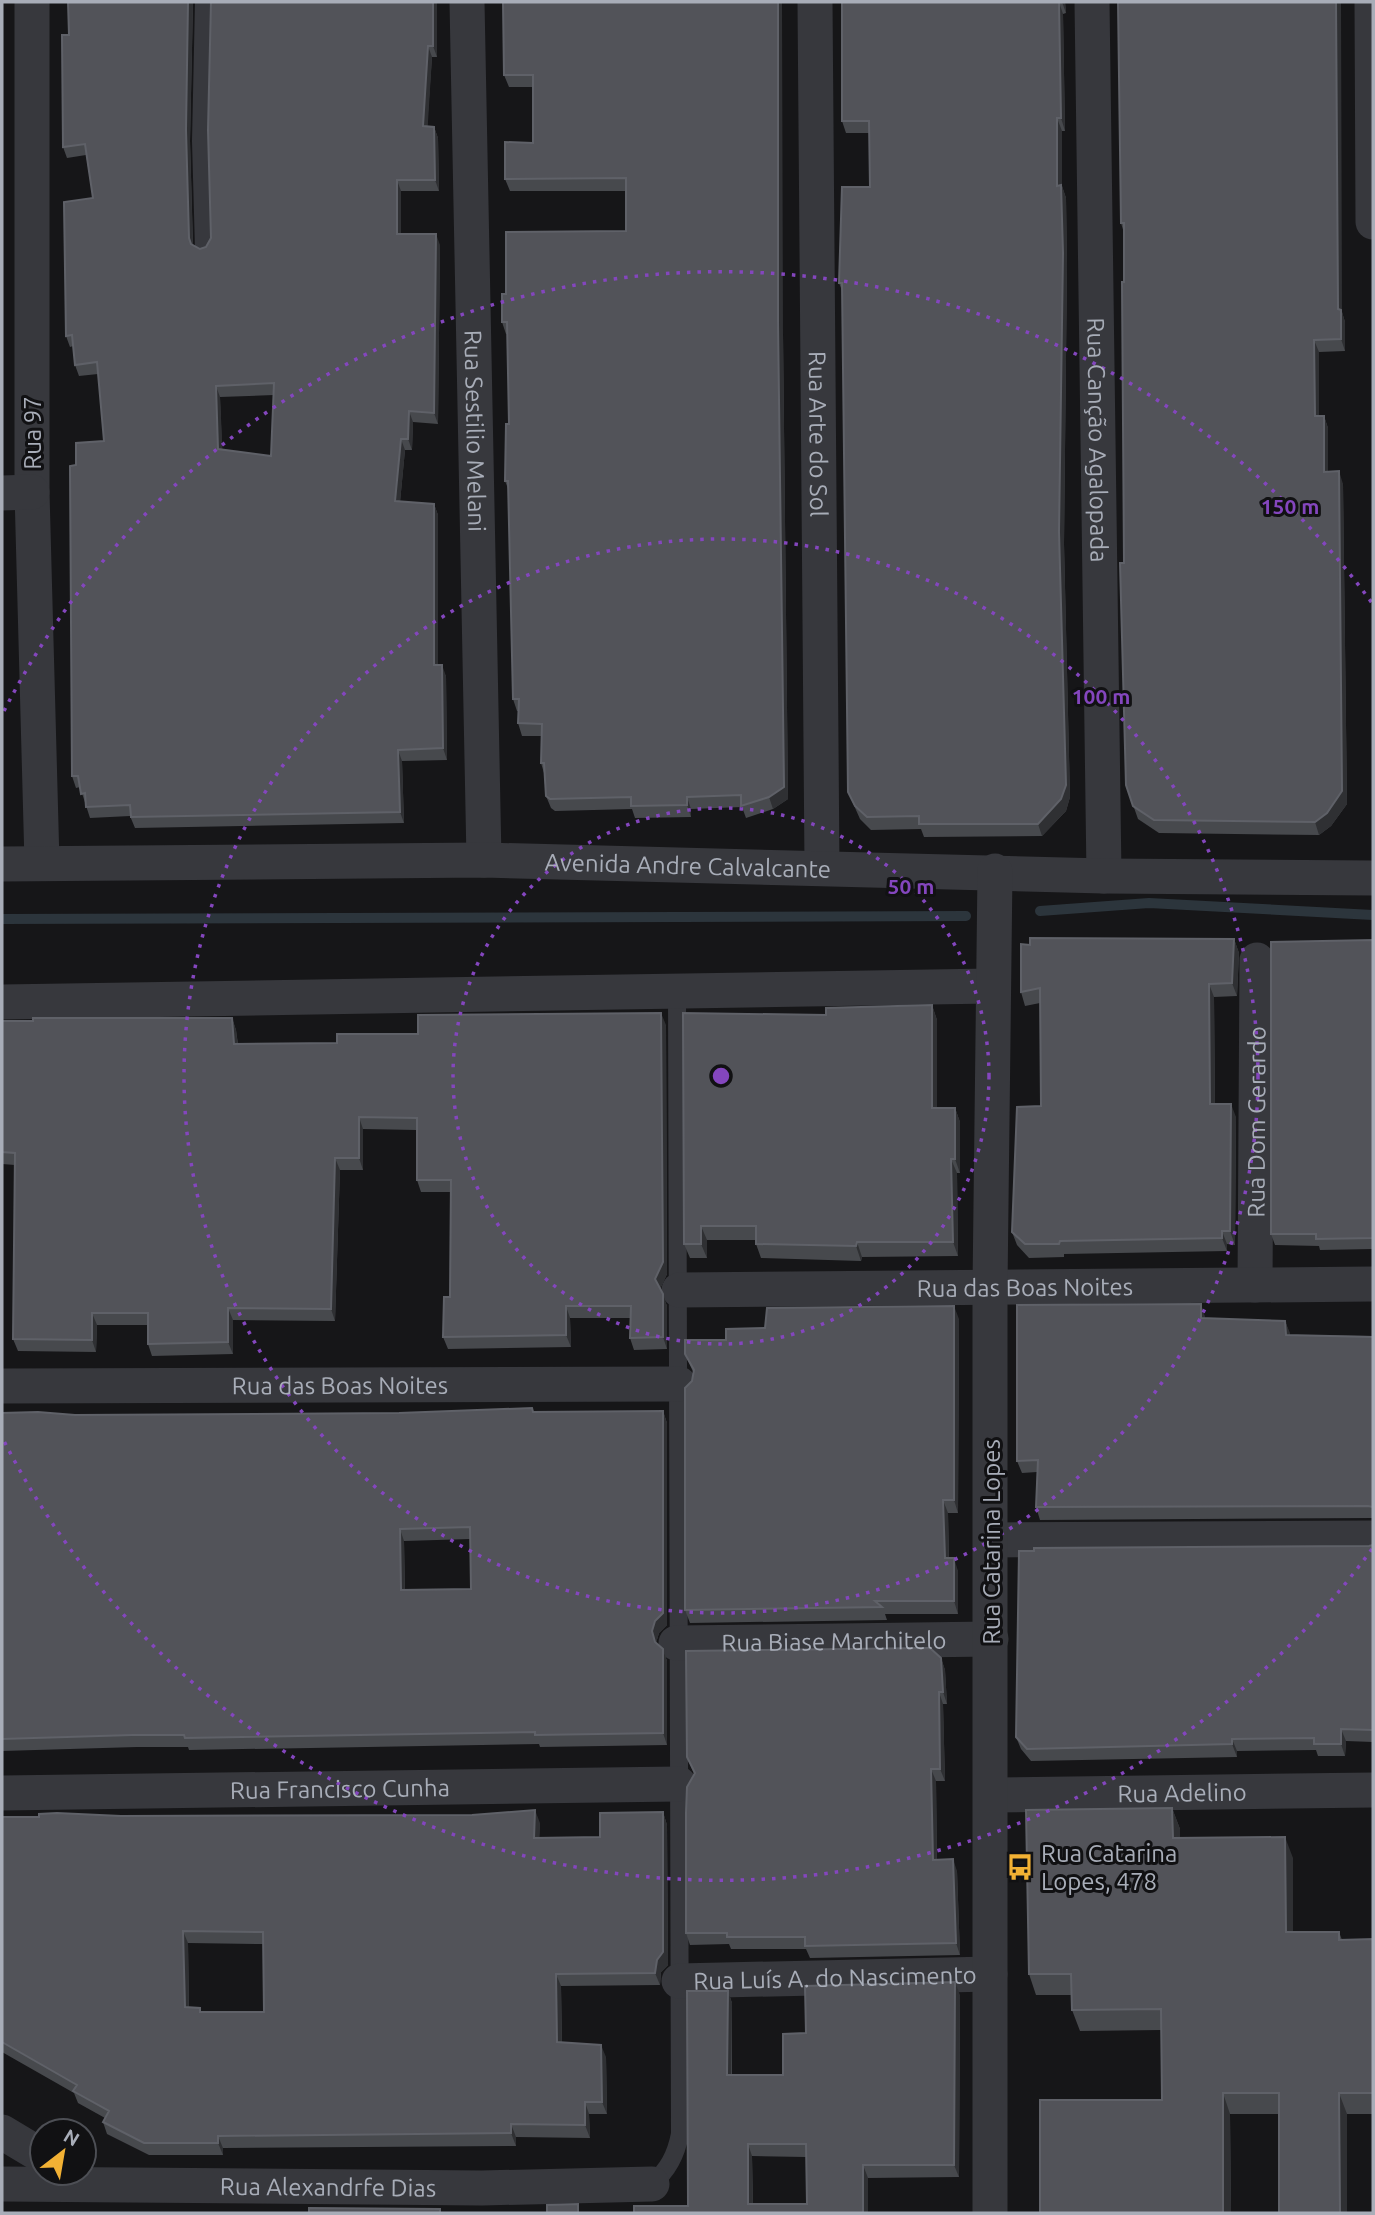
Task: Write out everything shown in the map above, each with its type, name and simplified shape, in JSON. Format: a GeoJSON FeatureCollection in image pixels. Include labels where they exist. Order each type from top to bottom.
{"type":"FeatureCollection","features":[{"type":"Feature","properties":{"kind":"street","name":"Rua 97"},"geometry":{"type":"LineString","coordinates":[[32,2],[16,134],[17,492],[42,863]]}},
{"type":"Feature","properties":{"kind":"street","name":"Rua Sestilio Melani"},"geometry":{"type":"LineString","coordinates":[[467,2],[484,860]]}},
{"type":"Feature","properties":{"kind":"street","name":"Rua Arte do Sol"},"geometry":{"type":"LineString","coordinates":[[814,2],[822,868]]}},
{"type":"Feature","properties":{"kind":"street","name":"Rua Canção Agalopada"},"geometry":{"type":"LineString","coordinates":[[1092,2],[1104,876]]}},
{"type":"Feature","properties":{"kind":"street"},"geometry":{"type":"LineString","coordinates":[[1372,2],[1373,222]]}},
{"type":"Feature","properties":{"kind":"street","name":"Avenida Andre Calvalcante"},"geometry":{"type":"LineString","coordinates":[[2,864],[484,860],[995,870],[1104,876],[1373,878]]}},
{"type":"Feature","properties":{"kind":"street","name":"Rua Catarina Lopes"},"geometry":{"type":"LineString","coordinates":[[990,2213],[991,986],[995,870]]}},
{"type":"Feature","properties":{"kind":"street","name":"Rua Dom Gerardo"},"geometry":{"type":"LineString","coordinates":[[1255,1285],[1257,960]]}},
{"type":"Feature","properties":{"kind":"street"},"geometry":{"type":"LineString","coordinates":[[2,1002],[991,986]]}},
{"type":"Feature","properties":{"kind":"street","name":"Rua das Boas Noites"},"geometry":{"type":"LineString","coordinates":[[679,1290],[1373,1284]]}},
{"type":"Feature","properties":{"kind":"street","name":"Rua das Boas Noites"},"geometry":{"type":"LineString","coordinates":[[2,1387],[679,1384]]}},
{"type":"Feature","properties":{"kind":"street"},"geometry":{"type":"LineString","coordinates":[[991,1540],[1373,1538]]}},
{"type":"Feature","properties":{"kind":"street","name":"Rua Biase Marchitelo"},"geometry":{"type":"LineString","coordinates":[[676,1643],[991,1639]]}},
{"type":"Feature","properties":{"kind":"street","name":"Rua Francisco Cunha"},"geometry":{"type":"LineString","coordinates":[[2,1793],[679,1784]]}},
{"type":"Feature","properties":{"kind":"street","name":"Rua Adelino"},"geometry":{"type":"LineString","coordinates":[[991,1795],[1373,1790]]}},
{"type":"Feature","properties":{"kind":"street","name":"Rua Luís A. do Nascimento"},"geometry":{"type":"LineString","coordinates":[[679,1981],[990,1974]]}},
{"type":"Feature","properties":{"kind":"street"},"geometry":{"type":"LineString","coordinates":[[2,2132],[28,2148]]}},
{"type":"Feature","properties":{"kind":"street","name":"Rua Alexandrfe Dias"},"geometry":{"type":"LineString","coordinates":[[2,2184],[81,2190],[482,2201],[652,2184]]}},
{"type":"Feature","properties":{"kind":"lane"},"geometry":{"type":"LineString","coordinates":[[204,2],[201,141],[204,249]]}},
{"type":"Feature","properties":{"kind":"lane"},"geometry":{"type":"LineString","coordinates":[[652,2184],[673,2159],[680,2134],[676,1643],[679,1384],[677,989]]}},
{"type":"Feature","properties":{"kind":"building"},"geometry":{"type":"Polygon","coordinates":[[[68,2],[188,2],[186,130],[189,238],[191,244],[200,249],[206,247],[211,238],[208,130],[211,2],[433,2],[433,46],[428,46],[423,126],[434,127],[435,180],[397,180],[397,234],[436,234],[434,413],[409,411],[408,439],[401,439],[395,501],[434,504],[434,665],[442,665],[443,748],[398,750],[400,812],[131,817],[130,805],[86,807],[85,793],[81,794],[78,776],[72,776],[70,466],[76,465],[76,443],[104,441],[97,362],[75,365],[72,335],[66,336],[64,202],[93,198],[85,144],[63,147],[62,35],[69,35],[68,2]],[[274,383],[216,386],[218,449],[271,456],[274,383]]]}},
{"type":"Feature","properties":{"kind":"building"},"geometry":{"type":"Polygon","coordinates":[[[503,2],[778,2],[778,322],[784,787],[769,797],[741,806],[741,795],[687,797],[687,805],[631,806],[631,797],[550,799],[546,796],[544,763],[541,763],[542,724],[518,723],[519,699],[513,699],[508,481],[505,481],[506,424],[509,424],[507,322],[502,322],[502,294],[506,294],[506,232],[626,231],[626,178],[505,179],[505,142],[533,143],[533,75],[504,75],[503,2]]]}},
{"type":"Feature","properties":{"kind":"building"},"geometry":{"type":"Polygon","coordinates":[[[842,2],[1059,2],[1061,118],[1057,118],[1057,186],[1061,185],[1063,253],[1059,532],[1066,785],[1061,799],[1038,824],[919,824],[919,816],[867,817],[855,806],[848,792],[842,283],[839,283],[842,187],[870,187],[869,121],[842,121],[842,2]]]}},
{"type":"Feature","properties":{"kind":"building"},"geometry":{"type":"Polygon","coordinates":[[[1118,2],[1336,2],[1338,309],[1341,310],[1341,339],[1314,340],[1315,416],[1324,416],[1324,472],[1339,471],[1342,791],[1327,813],[1315,822],[1154,820],[1133,806],[1126,785],[1120,563],[1124,563],[1124,223],[1121,223],[1118,2]]]}},
{"type":"Feature","properties":{"kind":"building"},"geometry":{"type":"Polygon","coordinates":[[[1030,938],[1234,939],[1232,983],[1209,984],[1210,1104],[1231,1104],[1230,1231],[1222,1231],[1222,1238],[1025,1244],[1012,1232],[1017,1107],[1041,1106],[1040,988],[1021,992],[1021,944],[1030,945],[1030,938]]]}},
{"type":"Feature","properties":{"kind":"building"},"geometry":{"type":"Polygon","coordinates":[[[1373,940],[1373,1238],[1316,1239],[1316,1234],[1271,1234],[1271,942],[1373,940]]]}},
{"type":"Feature","properties":{"kind":"building"},"geometry":{"type":"Polygon","coordinates":[[[932,1005],[932,1108],[955,1108],[955,1159],[951,1159],[953,1242],[857,1242],[856,1246],[756,1244],[756,1226],[701,1226],[701,1244],[684,1244],[683,1013],[826,1015],[826,1008],[932,1005]]]}},
{"type":"Feature","properties":{"kind":"building"},"geometry":{"type":"Polygon","coordinates":[[[661,1013],[663,1262],[655,1279],[663,1294],[663,1337],[630,1338],[631,1306],[566,1306],[566,1335],[443,1337],[444,1297],[450,1297],[451,1180],[417,1180],[417,1118],[359,1117],[359,1158],[335,1158],[331,1309],[228,1308],[228,1342],[148,1344],[148,1313],[92,1313],[92,1340],[13,1339],[15,1153],[2,1152],[2,1021],[33,1021],[33,1018],[232,1018],[234,1044],[337,1043],[337,1034],[418,1034],[418,1015],[661,1013]]]}},
{"type":"Feature","properties":{"kind":"building"},"geometry":{"type":"Polygon","coordinates":[[[1201,1304],[1201,1318],[1285,1321],[1286,1335],[1373,1337],[1373,1507],[1036,1507],[1038,1460],[1017,1461],[1017,1305],[1201,1304]]]}},
{"type":"Feature","properties":{"kind":"building"},"geometry":{"type":"Polygon","coordinates":[[[954,1306],[954,1500],[943,1500],[945,1558],[954,1558],[954,1601],[875,1601],[882,1607],[685,1610],[685,1388],[692,1381],[694,1370],[685,1354],[685,1340],[726,1340],[726,1329],[765,1328],[767,1308],[954,1306]]]}},
{"type":"Feature","properties":{"kind":"building"},"geometry":{"type":"Polygon","coordinates":[[[532,1408],[533,1412],[663,1411],[663,1613],[655,1621],[652,1631],[655,1642],[663,1649],[663,1733],[535,1735],[535,1732],[185,1738],[184,1735],[132,1735],[2,1739],[2,1413],[399,1413],[532,1408]],[[470,1527],[400,1529],[401,1590],[471,1589],[470,1527]]]}},
{"type":"Feature","properties":{"kind":"building"},"geometry":{"type":"Polygon","coordinates":[[[1373,1545],[1373,1730],[1341,1729],[1341,1744],[1314,1744],[1314,1738],[1232,1739],[1232,1744],[1027,1749],[1016,1737],[1019,1551],[1034,1551],[1034,1548],[1373,1545]]]}},
{"type":"Feature","properties":{"kind":"building"},"geometry":{"type":"Polygon","coordinates":[[[930,1648],[941,1658],[943,1692],[939,1692],[940,1769],[931,1769],[933,1860],[953,1859],[956,1943],[805,1946],[805,1937],[727,1937],[727,1933],[686,1933],[687,1787],[695,1773],[687,1757],[686,1651],[930,1648]]]}},
{"type":"Feature","properties":{"kind":"building"},"geometry":{"type":"Polygon","coordinates":[[[1172,1808],[1173,1838],[1285,1837],[1286,1932],[1339,1932],[1339,1940],[1373,1939],[1373,2093],[1339,2093],[1340,2213],[1279,2213],[1279,2093],[1223,2093],[1223,2213],[1040,2213],[1040,2100],[1162,2100],[1161,2009],[1072,2010],[1071,1974],[1029,1974],[1026,1810],[1172,1808]]]}},
{"type":"Feature","properties":{"kind":"building"},"geometry":{"type":"Polygon","coordinates":[[[535,1810],[534,1838],[600,1837],[600,1813],[663,1812],[663,1952],[657,1960],[655,1973],[556,1974],[557,2042],[601,2045],[602,2102],[585,2102],[585,2125],[511,2124],[511,2133],[218,2136],[218,2143],[144,2143],[103,2122],[109,2111],[73,2091],[77,2085],[2,2042],[2,1817],[39,1817],[39,1814],[57,1813],[121,1816],[472,1815],[535,1810]],[[183,1931],[185,2007],[200,2008],[200,2012],[264,2012],[263,1932],[183,1931]]]}},
{"type":"Feature","properties":{"kind":"building"},"geometry":{"type":"Polygon","coordinates":[[[955,1982],[954,2165],[863,2165],[863,2213],[634,2213],[634,2206],[688,2206],[687,1991],[728,1991],[727,2075],[783,2075],[783,2034],[806,2033],[805,1986],[955,1982]],[[748,2144],[748,2204],[807,2204],[806,2144],[748,2144]]]}},
{"type":"Feature","properties":{"kind":"building"},"geometry":{"type":"Polygon","coordinates":[[[578,2204],[578,2213],[547,2213],[547,2205],[578,2204]]]}},
{"type":"Feature","properties":{"kind":"building"},"geometry":{"type":"Polygon","coordinates":[[[309,2208],[440,2209],[440,2213],[309,2213],[309,2208]]]}},
{"type":"Feature","properties":{"kind":"waterway"},"geometry":{"type":"LineString","coordinates":[[1040,911],[1149,903],[1373,915]]}},
{"type":"Feature","properties":{"kind":"waterway"},"geometry":{"type":"LineString","coordinates":[[2,919],[966,916]]}},
{"type":"Feature","properties":{"kind":"place","name":"Rua Catarina Lopes, 478"},"geometry":{"type":"Point","coordinates":[1020,1867]}}]}
